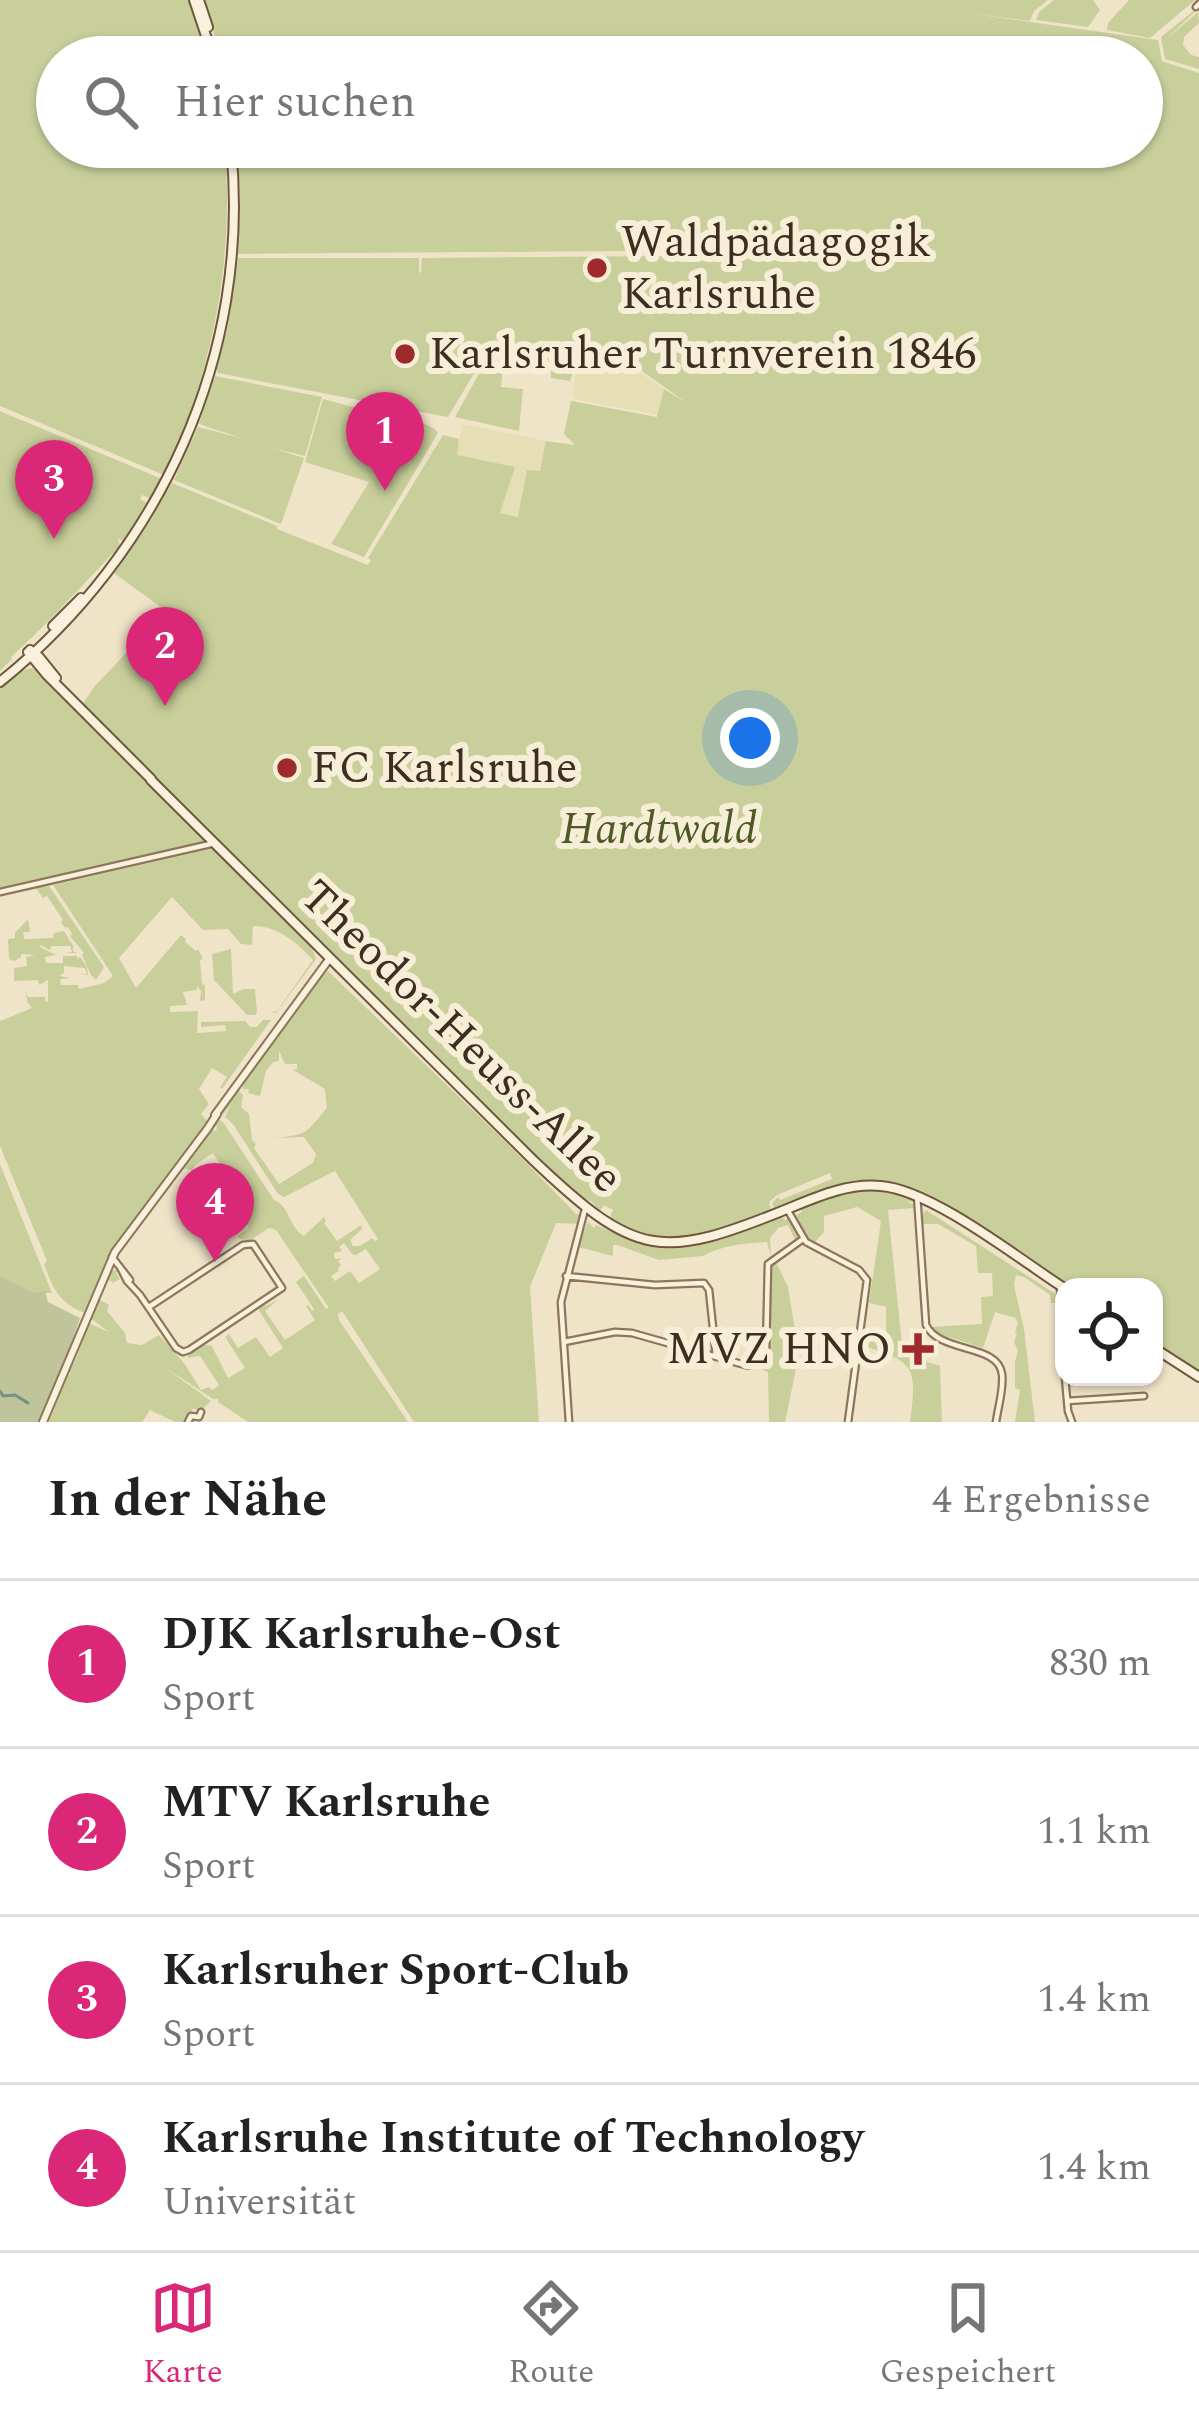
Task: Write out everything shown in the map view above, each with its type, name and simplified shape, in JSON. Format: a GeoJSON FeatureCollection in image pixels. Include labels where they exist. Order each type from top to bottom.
{"type":"FeatureCollection","features":[{"type":"Feature","properties":{"kind":"main road"},"geometry":{"type":"LineString","coordinates":[[196,0],[207,36]]}},
{"type":"Feature","properties":{"kind":"main road"},"geometry":{"type":"LineString","coordinates":[[51,675],[45,649],[103,579],[152,508],[203,398],[226,307],[233,250],[233,168]]}},
{"type":"Feature","properties":{"kind":"main road"},"geometry":{"type":"LineString","coordinates":[[30,652],[122,552]]}},
{"type":"Feature","properties":{"kind":"main road"},"geometry":{"type":"LineString","coordinates":[[2,678],[60,627]]}},
{"type":"Feature","properties":{"kind":"main road","name":"Theodor-Heuss-Allee"},"geometry":{"type":"LineString","coordinates":[[30,652],[340,969],[597,1217],[638,1238],[680,1243],[729,1232],[824,1194],[857,1186],[890,1187],[932,1202],[1055,1282]]}},
{"type":"Feature","properties":{"kind":"main road"},"geometry":{"type":"LineString","coordinates":[[2,678],[28,667],[51,675]]}},
{"type":"Feature","properties":{"kind":"main road"},"geometry":{"type":"LineString","coordinates":[[1163,1354],[1199,1377]]}},
{"type":"Feature","properties":{"kind":"street"},"geometry":{"type":"LineString","coordinates":[[0,892],[215,843]]}},
{"type":"Feature","properties":{"kind":"street"},"geometry":{"type":"LineString","coordinates":[[319,947],[320,972]]}},
{"type":"Feature","properties":{"kind":"street"},"geometry":{"type":"LineString","coordinates":[[43,1422],[112,1257],[330,958]]}},
{"type":"Feature","properties":{"kind":"street"},"geometry":{"type":"LineString","coordinates":[[320,972],[340,969]]}},
{"type":"Feature","properties":{"kind":"street"},"geometry":{"type":"LineString","coordinates":[[917,1195],[928,1329],[939,1340],[991,1358],[999,1366],[996,1422]]}},
{"type":"Feature","properties":{"kind":"street"},"geometry":{"type":"LineString","coordinates":[[918,1214],[924,1204],[932,1202]]}},
{"type":"Feature","properties":{"kind":"street"},"geometry":{"type":"LineString","coordinates":[[568,1422],[561,1308],[585,1208]]}},
{"type":"Feature","properties":{"kind":"street"},"geometry":{"type":"LineString","coordinates":[[787,1209],[803,1239],[861,1271],[868,1283],[848,1422]]}},
{"type":"Feature","properties":{"kind":"street"},"geometry":{"type":"LineString","coordinates":[[581,1225],[597,1217]]}},
{"type":"Feature","properties":{"kind":"street"},"geometry":{"type":"LineString","coordinates":[[563,1342],[632,1333],[749,1365],[763,1359],[768,1264],[803,1239]]}},
{"type":"Feature","properties":{"kind":"street"},"geometry":{"type":"LineString","coordinates":[[112,1257],[176,1348],[183,1352],[282,1288],[253,1244],[242,1245],[149,1307]]}},
{"type":"Feature","properties":{"kind":"street"},"geometry":{"type":"LineString","coordinates":[[566,1276],[656,1285],[704,1283],[709,1290],[716,1356]]}},
{"type":"Feature","properties":{"kind":"street"},"geometry":{"type":"LineString","coordinates":[[1066,1386],[1072,1422]]}},
{"type":"Feature","properties":{"kind":"street"},"geometry":{"type":"LineString","coordinates":[[1067,1401],[1144,1396]]}},
{"type":"Feature","properties":{"kind":"street"},"geometry":{"type":"LineString","coordinates":[[1133,1397],[1134,1407]]}},
{"type":"Feature","properties":{"kind":"shaded area"},"geometry":{"type":"Polygon","coordinates":[[[579,359],[636,370],[664,389],[658,415],[574,399],[579,359]]]}},
{"type":"Feature","properties":{"kind":"shaded area"},"geometry":{"type":"Polygon","coordinates":[[[462,424],[546,441],[540,472],[527,471],[519,517],[499,513],[456,455],[462,424]]]}},
{"type":"Feature","properties":{"kind":"green space"},"geometry":{"type":"Polygon","coordinates":[[[0,0],[188,0],[200,36],[36,36],[36,168],[226,168],[226,232],[216,315],[195,396],[164,475],[0,406],[0,0]]]}},
{"type":"Feature","properties":{"kind":"green space","name":"Hardtwald"},"geometry":{"type":"Polygon","coordinates":[[[201,0],[1048,0],[1030,21],[966,13],[1130,36],[215,36],[201,0]]]}},
{"type":"Feature","properties":{"kind":"green space"},"geometry":{"type":"Polygon","coordinates":[[[1054,0],[1093,0],[1100,10],[1088,27],[1036,20],[1054,0]]]}},
{"type":"Feature","properties":{"kind":"green space"},"geometry":{"type":"Polygon","coordinates":[[[1129,0],[1195,0],[1152,36],[1107,30],[1129,0]]]}},
{"type":"Feature","properties":{"kind":"green space"},"geometry":{"type":"Polygon","coordinates":[[[1197,8],[1165,40],[1198,12],[1199,23],[1184,37],[1183,45],[1199,57],[1199,69],[1165,59],[1162,36],[1197,8]]]}},
{"type":"Feature","properties":{"kind":"green space","name":"Hardtwald"},"geometry":{"type":"Polygon","coordinates":[[[1163,61],[1199,73],[1199,1373],[1163,1349],[1163,1278],[1055,1279],[927,1194],[880,1183],[775,1211],[772,1203],[778,1197],[832,1179],[830,1173],[777,1195],[769,1202],[772,1213],[705,1236],[653,1239],[609,1220],[613,1210],[604,1205],[600,1211],[591,1201],[577,1198],[81,706],[166,611],[114,573],[172,483],[368,565],[443,435],[459,439],[457,455],[515,467],[500,513],[518,517],[527,470],[540,471],[546,441],[575,445],[564,434],[571,401],[657,417],[664,389],[687,403],[639,369],[577,359],[570,381],[551,378],[551,368],[523,364],[492,351],[494,340],[448,417],[216,369],[238,258],[419,258],[421,273],[422,258],[676,256],[675,252],[238,254],[238,168],[1163,168],[1163,61]]]}},
{"type":"Feature","properties":{"kind":"green space"},"geometry":{"type":"Polygon","coordinates":[[[487,365],[503,365],[501,387],[523,389],[519,431],[455,417],[487,365]]]}},
{"type":"Feature","properties":{"kind":"green space"},"geometry":{"type":"Polygon","coordinates":[[[215,376],[322,397],[305,456],[272,448],[304,458],[281,524],[174,480],[198,427],[241,438],[199,424],[215,376]]]}},
{"type":"Feature","properties":{"kind":"green space"},"geometry":{"type":"Polygon","coordinates":[[[323,399],[391,423],[405,415],[438,433],[364,557],[331,544],[369,482],[305,462],[323,399]]]}},
{"type":"Feature","properties":{"kind":"green space"},"geometry":{"type":"Polygon","coordinates":[[[0,411],[162,479],[151,499],[142,495],[140,499],[149,504],[125,543],[118,538],[120,546],[0,671],[0,411]]]}},
{"type":"Feature","properties":{"kind":"green space"},"geometry":{"type":"Polygon","coordinates":[[[31,668],[206,843],[0,889],[0,686],[31,668]]]}},
{"type":"Feature","properties":{"kind":"green space"},"geometry":{"type":"Polygon","coordinates":[[[215,848],[288,919],[316,959],[276,1013],[271,1013],[313,960],[271,929],[253,926],[252,945],[241,944],[228,929],[203,930],[172,897],[119,958],[136,988],[181,935],[203,959],[205,1000],[200,1001],[197,986],[197,990],[183,992],[187,1005],[170,1006],[170,1012],[198,1011],[197,1033],[226,1031],[225,1025],[201,1027],[201,1022],[245,1021],[257,1027],[271,1020],[222,1089],[227,1077],[212,1068],[199,1089],[209,1104],[201,1114],[207,1121],[110,1256],[85,1313],[69,1305],[54,1288],[0,1146],[0,1021],[32,1008],[27,1002],[26,991],[28,997],[48,1001],[48,980],[39,985],[38,980],[14,981],[14,968],[27,966],[26,957],[35,955],[9,959],[8,939],[15,938],[28,919],[30,932],[23,932],[24,939],[53,938],[54,933],[64,931],[77,953],[63,953],[72,952],[70,946],[50,950],[41,945],[56,955],[45,957],[46,963],[63,963],[63,956],[77,956],[87,967],[88,975],[78,975],[87,974],[85,968],[64,966],[59,976],[71,978],[60,979],[61,985],[78,985],[79,989],[104,983],[113,976],[53,885],[215,848]]]}},
{"type":"Feature","properties":{"kind":"green space"},"geometry":{"type":"Polygon","coordinates":[[[49,886],[104,967],[96,980],[68,927],[36,888],[49,886]]]}},
{"type":"Feature","properties":{"kind":"green space"},"geometry":{"type":"Polygon","coordinates":[[[231,949],[233,994],[255,989],[255,1015],[247,1015],[214,980],[212,954],[231,949]]]}},
{"type":"Feature","properties":{"kind":"green space"},"geometry":{"type":"Polygon","coordinates":[[[328,971],[581,1215],[578,1224],[556,1223],[530,1287],[539,1422],[414,1422],[342,1311],[339,1320],[408,1422],[248,1422],[164,1367],[211,1401],[202,1410],[193,1409],[186,1422],[150,1410],[142,1422],[49,1422],[88,1323],[109,1332],[90,1318],[97,1298],[109,1305],[107,1311],[125,1333],[127,1343],[142,1345],[159,1335],[201,1390],[212,1390],[219,1385],[200,1356],[188,1358],[188,1354],[203,1344],[212,1346],[228,1378],[245,1368],[225,1337],[229,1334],[238,1348],[256,1337],[270,1357],[283,1348],[258,1306],[279,1299],[265,1311],[285,1340],[315,1320],[306,1306],[314,1309],[296,1282],[304,1276],[329,1308],[276,1230],[269,1228],[249,1241],[240,1239],[249,1228],[231,1201],[245,1190],[232,1170],[220,1177],[221,1166],[213,1153],[192,1170],[181,1168],[211,1129],[216,1131],[217,1118],[304,1236],[324,1217],[337,1241],[361,1225],[350,1240],[353,1246],[378,1239],[335,1171],[284,1197],[278,1194],[225,1117],[231,1104],[222,1113],[239,1091],[241,1107],[249,1114],[254,1148],[279,1184],[313,1163],[316,1154],[304,1137],[272,1138],[309,1128],[327,1108],[325,1089],[293,1070],[297,1064],[285,1064],[279,1051],[279,1061],[266,1071],[260,1096],[243,1089],[242,1080],[328,971]],[[344,1243],[339,1247],[342,1251],[334,1253],[335,1259],[342,1259],[339,1271],[331,1276],[335,1281],[350,1271],[359,1283],[380,1269],[366,1249],[352,1254],[344,1243]]]}},
{"type":"Feature","properties":{"kind":"green space"},"geometry":{"type":"Polygon","coordinates":[[[0,1164],[52,1293],[36,1293],[0,1276],[0,1164]]]}},
{"type":"Feature","properties":{"kind":"green space"},"geometry":{"type":"Polygon","coordinates":[[[858,1188],[890,1189],[914,1199],[915,1203],[906,1201],[914,1208],[888,1210],[903,1354],[940,1366],[942,1422],[910,1422],[913,1390],[909,1370],[894,1357],[863,1346],[864,1336],[886,1334],[886,1307],[869,1303],[881,1221],[857,1207],[824,1216],[824,1232],[812,1245],[805,1236],[795,1240],[788,1225],[778,1228],[770,1238],[771,1257],[767,1242],[659,1260],[617,1245],[613,1245],[613,1256],[578,1247],[588,1222],[594,1228],[668,1244],[709,1239],[779,1215],[789,1218],[800,1237],[794,1216],[802,1212],[793,1212],[795,1209],[858,1188]]]}},
{"type":"Feature","properties":{"kind":"green space"},"geometry":{"type":"Polygon","coordinates":[[[926,1210],[1055,1294],[1055,1303],[1051,1303],[1050,1295],[1016,1275],[1035,1422],[1015,1422],[1020,1390],[1015,1388],[1015,1318],[995,1312],[983,1348],[949,1337],[947,1342],[930,1327],[982,1324],[981,1297],[993,1296],[992,1273],[978,1273],[976,1246],[938,1224],[922,1224],[926,1210]]]}},
{"type":"Feature","properties":{"kind":"green space"},"geometry":{"type":"Polygon","coordinates":[[[775,1260],[788,1287],[799,1355],[785,1422],[769,1422],[768,1372],[756,1367],[765,1362],[768,1352],[770,1269],[775,1260]]]}},
{"type":"Feature","properties":{"kind":"green space"},"geometry":{"type":"Polygon","coordinates":[[[118,1270],[120,1279],[103,1283],[109,1271],[118,1270]]]}},
{"type":"Feature","properties":{"kind":"green space"},"geometry":{"type":"Polygon","coordinates":[[[0,1276],[36,1293],[45,1291],[48,1302],[80,1318],[39,1422],[0,1422],[0,1276]]]}},
{"type":"Feature","properties":{"kind":"waterway"},"geometry":{"type":"LineString","coordinates":[[0,1391],[28,1403]]}},
{"type":"Feature","properties":{"kind":"place","name":"Waldpädagogik Karlsruhe"},"geometry":{"type":"Point","coordinates":[597,268]}},
{"type":"Feature","properties":{"kind":"place","name":"Karlsruher Turnverein 1846"},"geometry":{"type":"Point","coordinates":[405,354]}},
{"type":"Feature","properties":{"kind":"place","name":"DJK Karlsruhe-Ost"},"geometry":{"type":"Point","coordinates":[385,491]}},
{"type":"Feature","properties":{"kind":"place","name":"Karlsruher Sport-Club"},"geometry":{"type":"Point","coordinates":[54,539]}},
{"type":"Feature","properties":{"kind":"place","name":"MTV Karlsruhe"},"geometry":{"type":"Point","coordinates":[165,706]}},
{"type":"Feature","properties":{"kind":"place","name":"FC Karlsruhe"},"geometry":{"type":"Point","coordinates":[287,768]}},
{"type":"Feature","properties":{"kind":"place","name":"Karlsruhe Institute of Technology"},"geometry":{"type":"Point","coordinates":[215,1262]}},
{"type":"Feature","properties":{"kind":"place","name":"MVZ HNO"},"geometry":{"type":"Point","coordinates":[918,1349]}}]}
